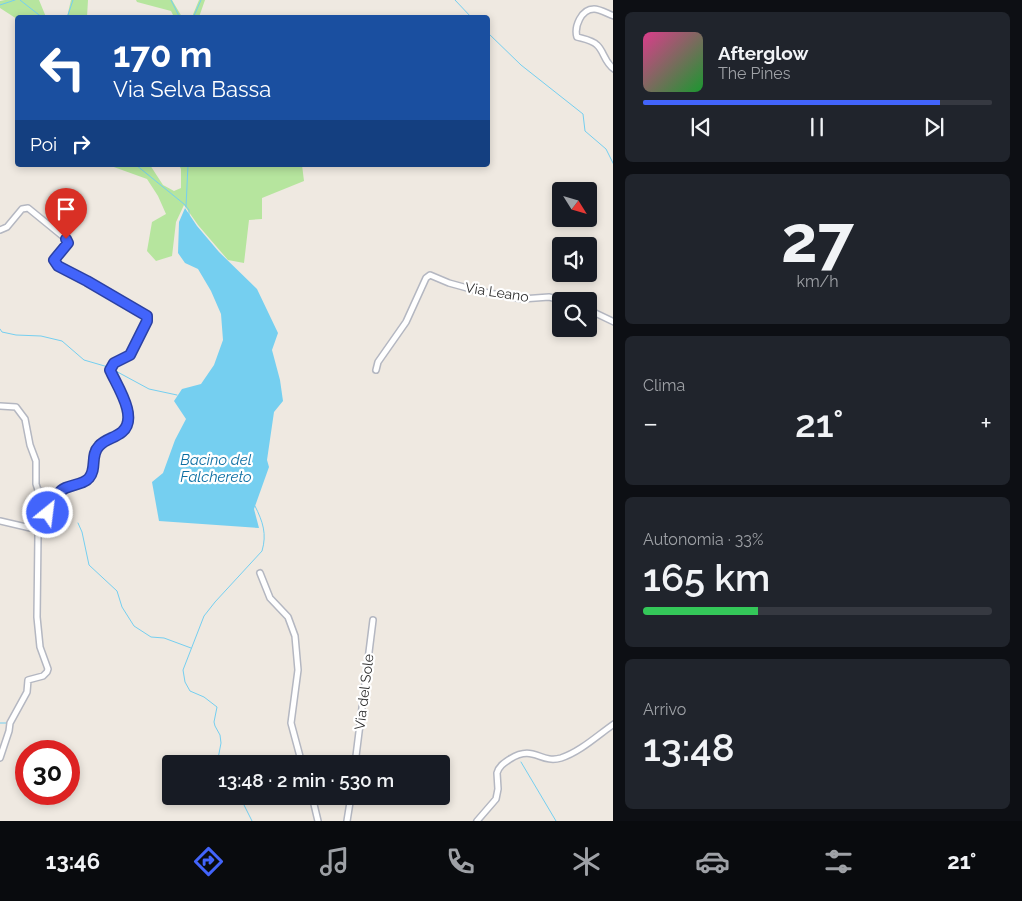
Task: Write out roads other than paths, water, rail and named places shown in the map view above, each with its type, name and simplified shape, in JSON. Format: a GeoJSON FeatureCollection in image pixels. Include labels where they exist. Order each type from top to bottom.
{"type":"FeatureCollection","features":[{"type":"Feature","properties":{"kind":"street"},"geometry":{"type":"LineString","coordinates":[[613,16],[595,9],[587,11],[580,18],[575,31],[577,37],[599,47],[606,62],[613,69]]}},
{"type":"Feature","properties":{"kind":"street"},"geometry":{"type":"LineString","coordinates":[[0,230],[7,227],[22,209],[28,208],[66,239],[68,243],[54,260],[58,266],[147,316],[147,321],[130,355],[114,363],[110,370],[130,413],[128,425],[122,432],[100,445],[94,453],[92,473],[89,479],[59,492],[38,490],[36,484],[36,462],[30,446],[25,419],[16,407],[0,406]]}},
{"type":"Feature","properties":{"kind":"street","name":"Via Leano"},"geometry":{"type":"LineString","coordinates":[[376,370],[378,362],[406,322],[426,278],[430,275],[478,291],[522,299],[552,298]]}},
{"type":"Feature","properties":{"kind":"street"},"geometry":{"type":"LineString","coordinates":[[597,314],[613,322]]}},
{"type":"Feature","properties":{"kind":"street"},"geometry":{"type":"LineString","coordinates":[[0,758],[10,723],[27,692],[28,680],[43,676],[48,672],[40,646],[37,617],[39,530],[59,492]]}},
{"type":"Feature","properties":{"kind":"street"},"geometry":{"type":"LineString","coordinates":[[0,521],[39,530]]}},
{"type":"Feature","properties":{"kind":"street"},"geometry":{"type":"LineString","coordinates":[[260,573],[270,598],[288,617],[295,636],[298,670],[291,723],[300,755]]}},
{"type":"Feature","properties":{"kind":"street","name":"Via del Sole"},"geometry":{"type":"LineString","coordinates":[[356,755],[373,620]]}},
{"type":"Feature","properties":{"kind":"street"},"geometry":{"type":"LineString","coordinates":[[476,821],[496,799],[498,789],[496,773],[503,764],[515,756],[526,753],[551,759],[563,757],[613,724]]}},
{"type":"Feature","properties":{"kind":"street"},"geometry":{"type":"LineString","coordinates":[[314,805],[318,821]]}},
{"type":"Feature","properties":{"kind":"street"},"geometry":{"type":"LineString","coordinates":[[347,821],[350,805]]}},
{"type":"Feature","properties":{"kind":"water","name":"Bacino del Falchereto"},"geometry":{"type":"Polygon","coordinates":[[[185,208],[197,226],[219,252],[257,289],[278,333],[272,350],[283,401],[274,412],[267,460],[269,467],[254,509],[259,528],[159,521],[152,482],[163,473],[175,440],[186,419],[174,401],[182,389],[201,384],[214,365],[223,340],[221,314],[211,291],[198,269],[185,263],[178,253],[179,222],[185,208]]]}},
{"type":"Feature","properties":{"kind":"waterway"},"geometry":{"type":"LineString","coordinates":[[0,5],[15,0]]}},
{"type":"Feature","properties":{"kind":"waterway"},"geometry":{"type":"LineString","coordinates":[[20,0],[39,15]]}},
{"type":"Feature","properties":{"kind":"waterway"},"geometry":{"type":"LineString","coordinates":[[68,15],[73,0]]}},
{"type":"Feature","properties":{"kind":"waterway"},"geometry":{"type":"LineString","coordinates":[[171,0],[178,15]]}},
{"type":"Feature","properties":{"kind":"waterway"},"geometry":{"type":"LineString","coordinates":[[194,15],[201,0]]}},
{"type":"Feature","properties":{"kind":"waterway"},"geometry":{"type":"LineString","coordinates":[[455,0],[469,15]]}},
{"type":"Feature","properties":{"kind":"waterway"},"geometry":{"type":"LineString","coordinates":[[490,35],[521,65],[583,114],[585,131],[606,149],[613,163]]}},
{"type":"Feature","properties":{"kind":"waterway"},"geometry":{"type":"LineString","coordinates":[[138,167],[184,204],[189,210],[189,215]]}},
{"type":"Feature","properties":{"kind":"waterway"},"geometry":{"type":"LineString","coordinates":[[186,207],[188,167]]}},
{"type":"Feature","properties":{"kind":"waterway"},"geometry":{"type":"LineString","coordinates":[[0,329],[2,332],[16,335],[41,336],[62,341],[84,360],[108,367]]}},
{"type":"Feature","properties":{"kind":"waterway"},"geometry":{"type":"LineString","coordinates":[[112,369],[149,389],[177,395]]}},
{"type":"Feature","properties":{"kind":"waterway"},"geometry":{"type":"LineString","coordinates":[[219,755],[221,743],[220,735],[214,722],[217,707],[204,697],[190,691],[185,682],[183,670],[204,616],[262,551],[263,528],[255,506]]}},
{"type":"Feature","properties":{"kind":"waterway"},"geometry":{"type":"LineString","coordinates":[[78,523],[82,532],[89,565],[117,591],[122,607],[134,626],[151,637],[164,638],[191,648]]}},
{"type":"Feature","properties":{"kind":"waterway"},"geometry":{"type":"LineString","coordinates":[[0,723],[8,723]]}},
{"type":"Feature","properties":{"kind":"waterway"},"geometry":{"type":"LineString","coordinates":[[521,762],[556,821]]}},
{"type":"Feature","properties":{"kind":"waterway"},"geometry":{"type":"LineString","coordinates":[[244,805],[252,821]]}}]}
